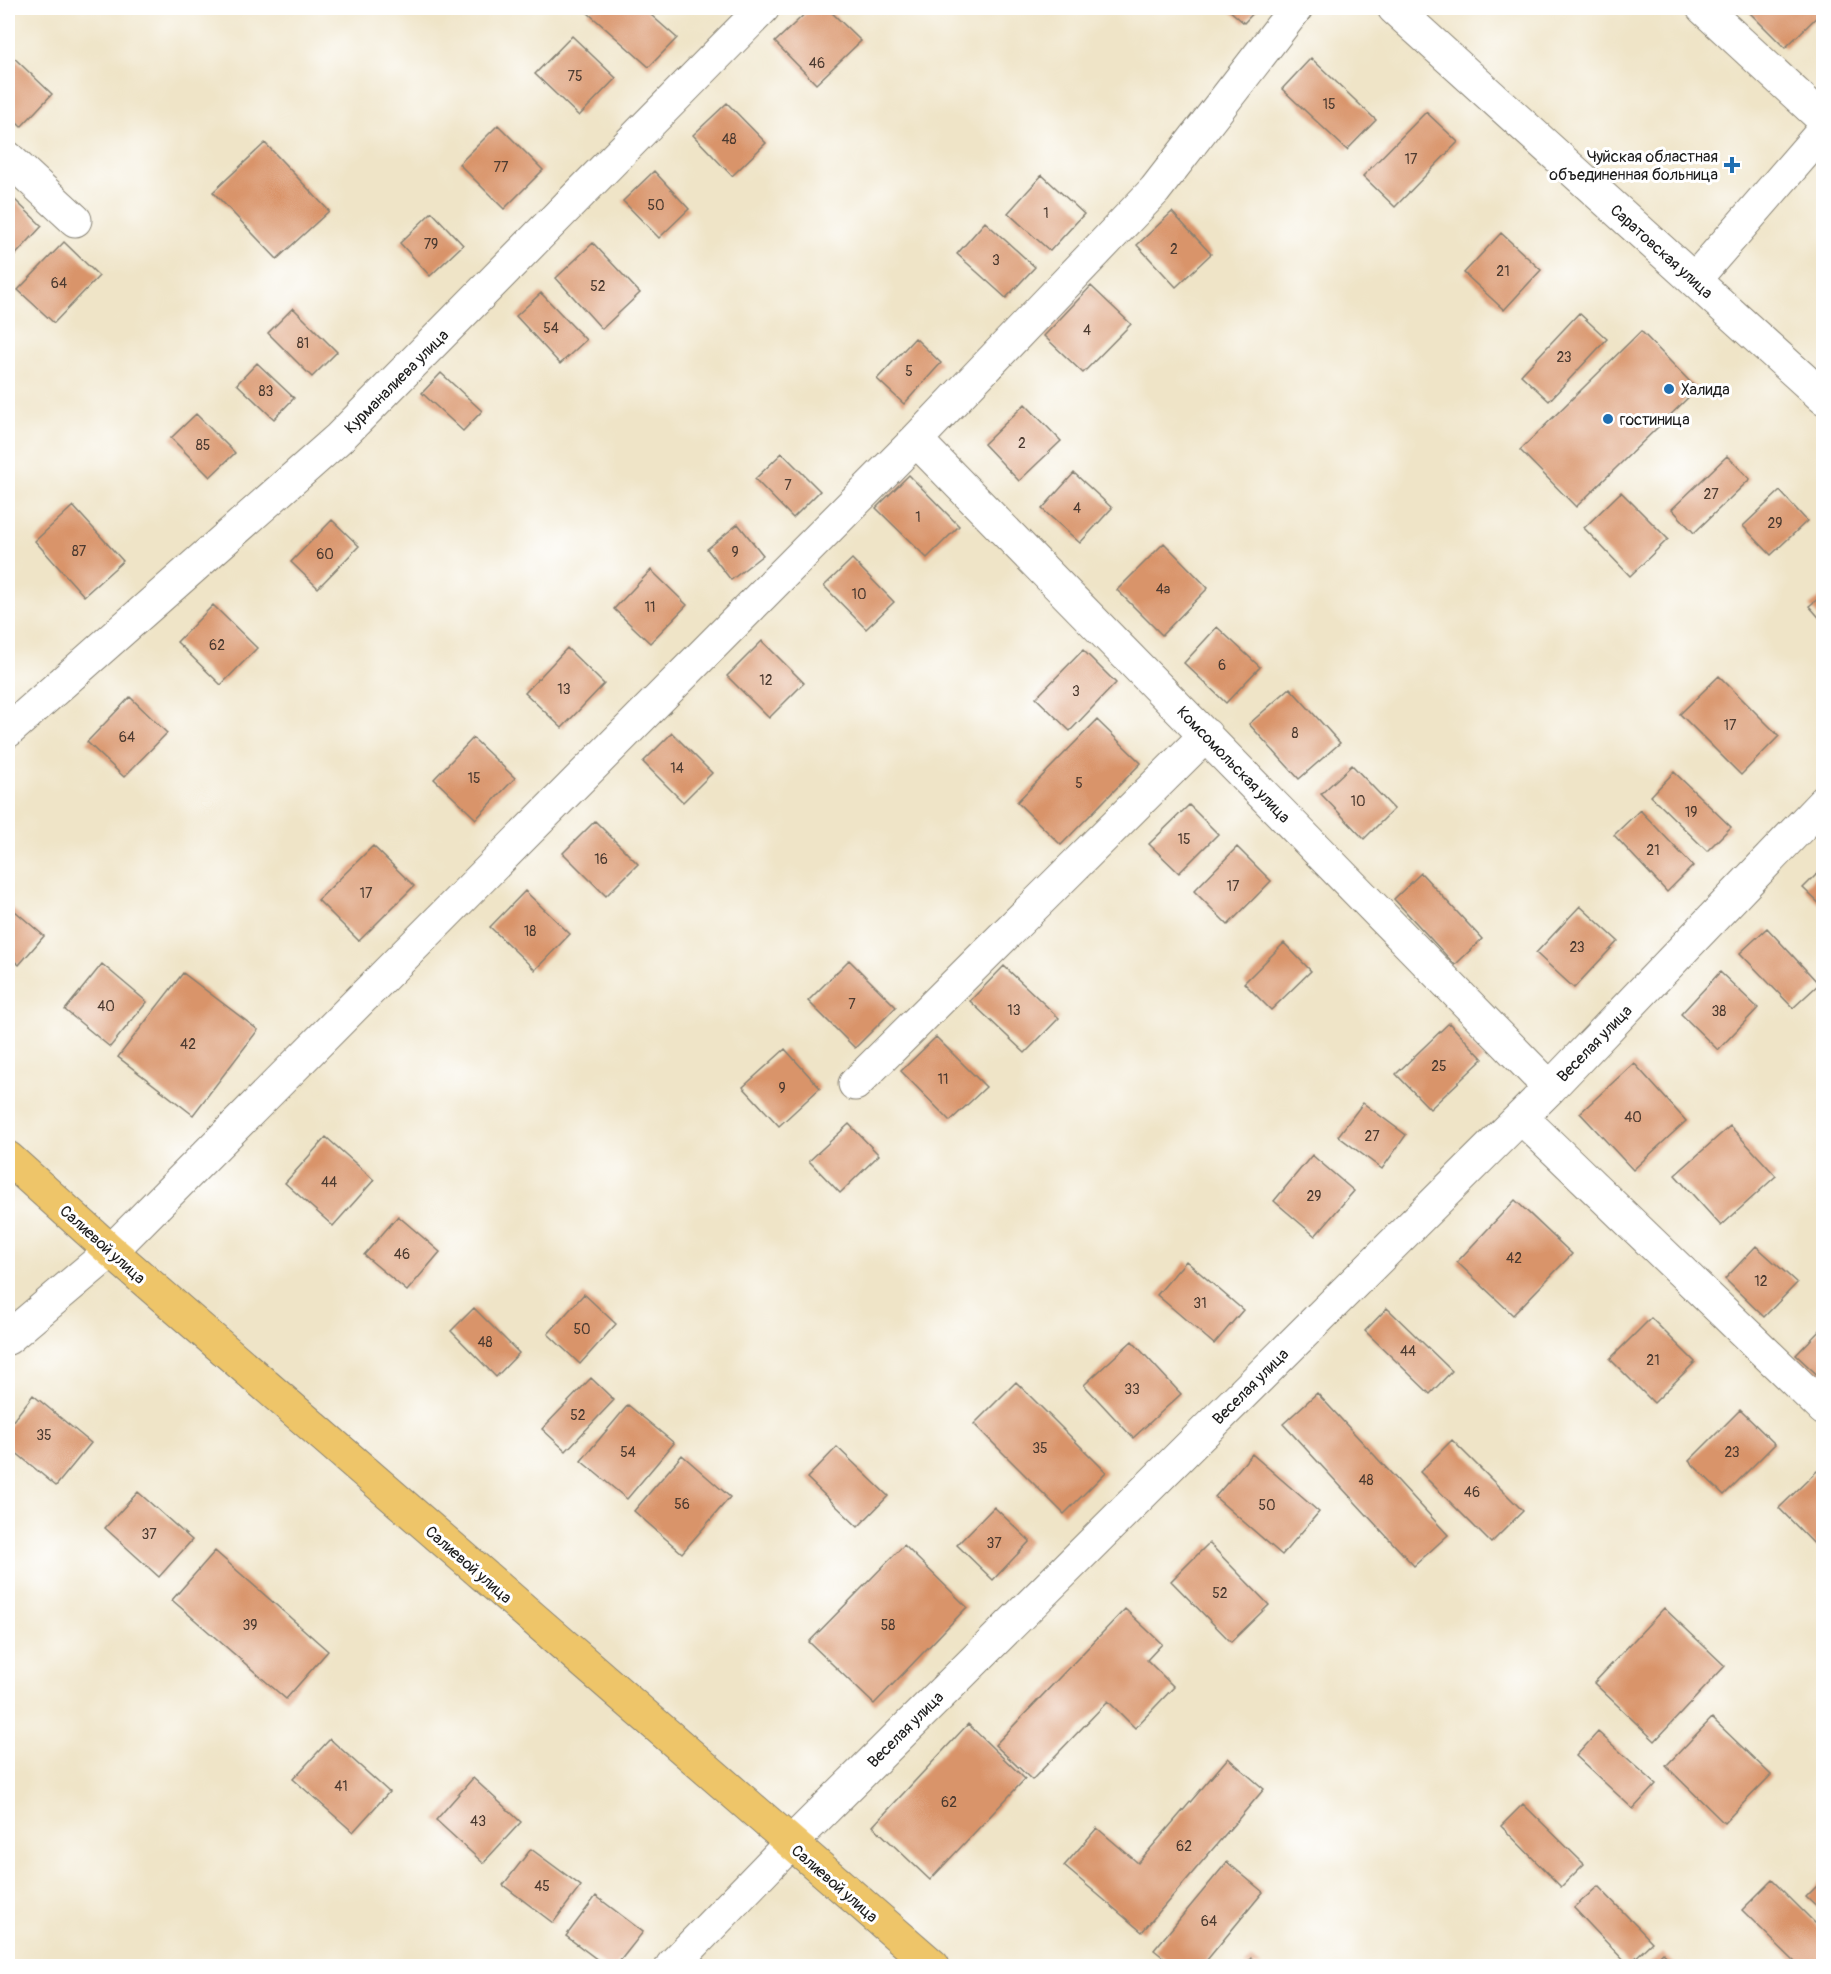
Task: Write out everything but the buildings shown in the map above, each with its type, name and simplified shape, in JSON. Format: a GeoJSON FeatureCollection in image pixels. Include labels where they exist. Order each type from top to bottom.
{"type":"FeatureCollection","features":[{"type":"Feature","properties":{"kind":"main road","name":"Салиевой улица"},"geometry":{"type":"LineString","coordinates":[[8,1158],[111,1251],[933,1966]]}},
{"type":"Feature","properties":{"kind":"street","name":"Курманалиева улица"},"geometry":{"type":"LineString","coordinates":[[8,731],[339,438],[763,8]]}},
{"type":"Feature","properties":{"kind":"street"},"geometry":{"type":"LineString","coordinates":[[8,1338],[111,1251],[916,440],[1155,190],[1296,8]]}},
{"type":"Feature","properties":{"kind":"street","name":"Саратовская улица"},"geometry":{"type":"LineString","coordinates":[[1394,8],[1824,398]]}},
{"type":"Feature","properties":{"kind":"street"},"geometry":{"type":"LineString","coordinates":[[1703,8],[1824,120]]}},
{"type":"Feature","properties":{"kind":"street"},"geometry":{"type":"LineString","coordinates":[[1694,280],[1824,130]]}},
{"type":"Feature","properties":{"kind":"street"},"geometry":{"type":"LineString","coordinates":[[8,158],[75,220]]}},
{"type":"Feature","properties":{"kind":"street","name":"Комсомольская улица"},"geometry":{"type":"LineString","coordinates":[[916,440],[1551,1088]]}},
{"type":"Feature","properties":{"kind":"street"},"geometry":{"type":"LineString","coordinates":[[855,1084],[1206,735]]}},
{"type":"Feature","properties":{"kind":"street","name":"Веселая улица"},"geometry":{"type":"LineString","coordinates":[[672,1966],[790,1844],[1551,1088],[1824,802]]}},
{"type":"Feature","properties":{"kind":"street"},"geometry":{"type":"LineString","coordinates":[[1521,1117],[1824,1409]]}},
{"type":"Feature","properties":{"kind":"place","name":"Чуйская областная объединенная больница"},"geometry":{"type":"Point","coordinates":[1732,165]}},
{"type":"Feature","properties":{"kind":"place","name":"Халида"},"geometry":{"type":"Point","coordinates":[1669,389]}},
{"type":"Feature","properties":{"kind":"place","name":"гостиница"},"geometry":{"type":"Point","coordinates":[1608,419]}}]}
